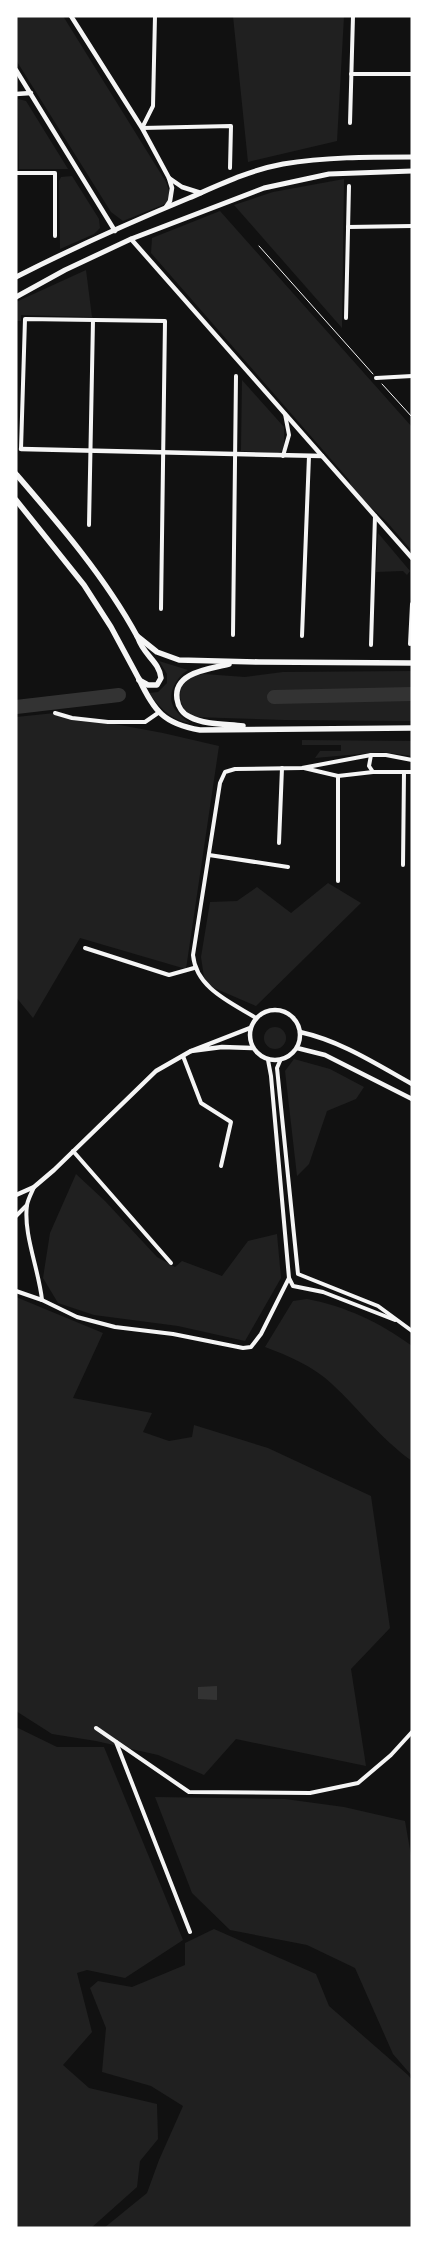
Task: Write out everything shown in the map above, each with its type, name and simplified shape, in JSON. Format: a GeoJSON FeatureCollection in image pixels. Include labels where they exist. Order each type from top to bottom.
{"type":"FeatureCollection","features":[{"type":"Feature","properties":{"kind":"main road"},"geometry":{"type":"LineString","coordinates":[[16,277],[166,208],[244,175],[281,164],[335,158],[412,157]]}},
{"type":"Feature","properties":{"kind":"main road"},"geometry":{"type":"LineString","coordinates":[[16,297],[65,270],[130,239],[237,198],[285,182],[329,174],[412,171]]}},
{"type":"Feature","properties":{"kind":"main road"},"geometry":{"type":"LineString","coordinates":[[16,474],[62,528],[91,566],[118,604],[137,636],[145,654],[159,667],[161,678],[157,685],[152,686],[139,680]]}},
{"type":"Feature","properties":{"kind":"main road"},"geometry":{"type":"LineString","coordinates":[[16,500],[84,585],[111,627],[148,700],[158,713],[172,723],[188,728],[412,728]]}},
{"type":"Feature","properties":{"kind":"main road"},"geometry":{"type":"LineString","coordinates":[[137,636],[157,652],[172,658],[236,662],[412,663]]}},
{"type":"Feature","properties":{"kind":"main road"},"geometry":{"type":"LineString","coordinates":[[236,662],[194,673],[183,679],[177,692],[179,706],[186,715],[192,718],[265,729]]}},
{"type":"Feature","properties":{"kind":"street"},"geometry":{"type":"LineString","coordinates":[[71,16],[142,128],[169,178],[172,188],[170,201],[166,208]]}},
{"type":"Feature","properties":{"kind":"street"},"geometry":{"type":"LineString","coordinates":[[142,128],[153,106],[156,16]]}},
{"type":"Feature","properties":{"kind":"street"},"geometry":{"type":"LineString","coordinates":[[350,123],[353,16]]}},
{"type":"Feature","properties":{"kind":"street"},"geometry":{"type":"LineString","coordinates":[[16,70],[115,231]]}},
{"type":"Feature","properties":{"kind":"street"},"geometry":{"type":"LineString","coordinates":[[352,74],[412,74]]}},
{"type":"Feature","properties":{"kind":"street"},"geometry":{"type":"LineString","coordinates":[[16,94],[31,94]]}},
{"type":"Feature","properties":{"kind":"street"},"geometry":{"type":"LineString","coordinates":[[142,128],[231,126],[230,168]]}},
{"type":"Feature","properties":{"kind":"street"},"geometry":{"type":"LineString","coordinates":[[16,173],[54,173],[55,236]]}},
{"type":"Feature","properties":{"kind":"street"},"geometry":{"type":"LineString","coordinates":[[169,178],[182,187],[201,193]]}},
{"type":"Feature","properties":{"kind":"street"},"geometry":{"type":"LineString","coordinates":[[346,318],[349,186]]}},
{"type":"Feature","properties":{"kind":"street"},"geometry":{"type":"LineString","coordinates":[[348,227],[412,226]]}},
{"type":"Feature","properties":{"kind":"street"},"geometry":{"type":"LineString","coordinates":[[130,239],[412,558]]}},
{"type":"Feature","properties":{"kind":"street"},"geometry":{"type":"LineString","coordinates":[[161,609],[164,453],[166,321],[25,319],[21,449],[164,453],[235,454],[283,456],[322,456]]}},
{"type":"Feature","properties":{"kind":"street"},"geometry":{"type":"LineString","coordinates":[[89,525],[93,320]]}},
{"type":"Feature","properties":{"kind":"street"},"geometry":{"type":"LineString","coordinates":[[233,635],[236,376]]}},
{"type":"Feature","properties":{"kind":"street"},"geometry":{"type":"LineString","coordinates":[[376,378],[412,376]]}},
{"type":"Feature","properties":{"kind":"street"},"geometry":{"type":"LineString","coordinates":[[283,456],[290,435],[285,414]]}},
{"type":"Feature","properties":{"kind":"street"},"geometry":{"type":"LineString","coordinates":[[302,636],[309,456]]}},
{"type":"Feature","properties":{"kind":"street"},"geometry":{"type":"LineString","coordinates":[[371,645],[375,516]]}},
{"type":"Feature","properties":{"kind":"street"},"geometry":{"type":"LineString","coordinates":[[410,644],[412,604]]}},
{"type":"Feature","properties":{"kind":"street"},"geometry":{"type":"LineString","coordinates":[[55,713],[72,718],[108,722],[145,722],[158,713]]}},
{"type":"Feature","properties":{"kind":"street"},"geometry":{"type":"LineString","coordinates":[[256,1018],[220,997],[202,980],[194,968],[193,955],[220,783],[225,772],[235,769],[302,768],[372,755],[386,755],[412,760]]}},
{"type":"Feature","properties":{"kind":"street"},"geometry":{"type":"LineString","coordinates":[[372,755],[369,766],[373,772]]}},
{"type":"Feature","properties":{"kind":"street"},"geometry":{"type":"LineString","coordinates":[[279,843],[282,768]]}},
{"type":"Feature","properties":{"kind":"street"},"geometry":{"type":"LineString","coordinates":[[302,768],[338,776],[373,772],[412,772]]}},
{"type":"Feature","properties":{"kind":"street"},"geometry":{"type":"LineString","coordinates":[[404,772],[404,865]]}},
{"type":"Feature","properties":{"kind":"street"},"geometry":{"type":"LineString","coordinates":[[338,776],[338,881]]}},
{"type":"Feature","properties":{"kind":"street"},"geometry":{"type":"LineString","coordinates":[[209,855],[288,867]]}},
{"type":"Feature","properties":{"kind":"street"},"geometry":{"type":"LineString","coordinates":[[85,948],[169,975],[194,968]]}},
{"type":"Feature","properties":{"kind":"street"},"geometry":{"type":"LineString","coordinates":[[278,1010],[293,1017],[300,1032],[297,1048],[287,1058],[280,1061],[268,1060],[257,1054],[252,1048],[250,1041],[250,1028],[256,1018],[262,1013],[278,1010]]}},
{"type":"Feature","properties":{"kind":"street"},"geometry":{"type":"LineString","coordinates":[[16,1195],[34,1187],[156,1071],[191,1051],[250,1028]]}},
{"type":"Feature","properties":{"kind":"street"},"geometry":{"type":"LineString","coordinates":[[300,1032],[320,1036],[340,1044],[412,1084]]}},
{"type":"Feature","properties":{"kind":"street"},"geometry":{"type":"LineString","coordinates":[[191,1051],[222,1047],[252,1048]]}},
{"type":"Feature","properties":{"kind":"street"},"geometry":{"type":"LineString","coordinates":[[297,1048],[325,1055],[412,1099]]}},
{"type":"Feature","properties":{"kind":"street"},"geometry":{"type":"LineString","coordinates":[[183,1056],[201,1103],[231,1122],[221,1166]]}},
{"type":"Feature","properties":{"kind":"street"},"geometry":{"type":"LineString","coordinates":[[268,1060],[272,1076],[289,1278],[293,1286],[323,1292],[397,1320]]}},
{"type":"Feature","properties":{"kind":"street"},"geometry":{"type":"LineString","coordinates":[[280,1061],[277,1068],[298,1274],[378,1306],[412,1332]]}},
{"type":"Feature","properties":{"kind":"street"},"geometry":{"type":"LineString","coordinates":[[73,1151],[172,1263]]}},
{"type":"Feature","properties":{"kind":"street"},"geometry":{"type":"LineString","coordinates":[[34,1187],[27,1205],[28,1230],[40,1279],[42,1300]]}},
{"type":"Feature","properties":{"kind":"street"},"geometry":{"type":"LineString","coordinates":[[16,1216],[27,1205]]}},
{"type":"Feature","properties":{"kind":"street"},"geometry":{"type":"LineString","coordinates":[[16,1291],[42,1300],[77,1318],[115,1327],[173,1334],[243,1348],[251,1347],[262,1334],[289,1278]]}},
{"type":"Feature","properties":{"kind":"street"},"geometry":{"type":"LineString","coordinates":[[96,1728],[189,1792],[310,1793],[358,1783],[391,1755],[412,1732]]}},
{"type":"Feature","properties":{"kind":"street"},"geometry":{"type":"LineString","coordinates":[[116,1742],[190,1932]]}},
{"type":"Feature","properties":{"kind":"path"},"geometry":{"type":"LineString","coordinates":[[259,246],[412,417]]}},
{"type":"Feature","properties":{"kind":"shaded area"},"geometry":{"type":"Polygon","coordinates":[[[16,16],[63,16],[166,182],[169,200],[165,204],[123,221],[111,212],[16,60],[16,16]]]}},
{"type":"Feature","properties":{"kind":"shaded area"},"geometry":{"type":"Polygon","coordinates":[[[233,16],[344,16],[337,141],[248,162],[233,16]]]}},
{"type":"Feature","properties":{"kind":"shaded area"},"geometry":{"type":"Polygon","coordinates":[[[18,99],[26,101],[68,169],[19,169],[18,99]]]}},
{"type":"Feature","properties":{"kind":"shaded area"},"geometry":{"type":"Polygon","coordinates":[[[72,176],[99,219],[100,228],[94,234],[60,249],[59,181],[61,177],[72,176]]]}},
{"type":"Feature","properties":{"kind":"shaded area"},"geometry":{"type":"Polygon","coordinates":[[[344,179],[342,328],[234,205],[273,192],[344,179]]]}},
{"type":"Feature","properties":{"kind":"shaded area"},"geometry":{"type":"Polygon","coordinates":[[[220,211],[412,427],[412,551],[386,521],[351,489],[350,481],[151,253],[152,238],[220,211]]]}},
{"type":"Feature","properties":{"kind":"shaded area"},"geometry":{"type":"Polygon","coordinates":[[[86,270],[92,317],[21,315],[21,321],[16,321],[16,302],[86,270]]]}},
{"type":"Feature","properties":{"kind":"shaded area"},"geometry":{"type":"Polygon","coordinates":[[[242,380],[284,427],[284,450],[278,453],[241,451],[242,380]]]}},
{"type":"Feature","properties":{"kind":"shaded area"},"geometry":{"type":"Polygon","coordinates":[[[378,533],[410,571],[407,575],[403,571],[376,572],[378,533]]]}},
{"type":"Feature","properties":{"kind":"shaded area"},"geometry":{"type":"Polygon","coordinates":[[[159,661],[188,670],[175,684],[171,696],[174,708],[190,723],[172,716],[157,704],[149,693],[158,692],[167,683],[167,674],[159,661]]]}},
{"type":"Feature","properties":{"kind":"shaded area"},"geometry":{"type":"Polygon","coordinates":[[[412,671],[412,721],[193,717],[185,710],[180,699],[181,685],[192,676],[204,674],[245,677],[283,672],[412,671]]]}},
{"type":"Feature","properties":{"kind":"shaded area"},"geometry":{"type":"Polygon","coordinates":[[[55,713],[163,733],[219,746],[186,969],[80,938],[33,1018],[16,997],[16,717],[55,713]]]}},
{"type":"Feature","properties":{"kind":"shaded area"},"geometry":{"type":"Polygon","coordinates":[[[302,740],[412,741],[412,756],[382,752],[315,758],[320,751],[341,751],[341,745],[302,745],[302,740]]]}},
{"type":"Feature","properties":{"kind":"shaded area"},"geometry":{"type":"Polygon","coordinates":[[[328,883],[361,903],[256,1006],[205,984],[201,957],[210,902],[237,901],[257,887],[291,913],[328,883]]]}},
{"type":"Feature","properties":{"kind":"shaded area"},"geometry":{"type":"Polygon","coordinates":[[[275,1027],[283,1030],[286,1038],[283,1046],[275,1049],[267,1046],[264,1038],[267,1030],[275,1027]]]}},
{"type":"Feature","properties":{"kind":"shaded area"},"geometry":{"type":"Polygon","coordinates":[[[294,1059],[330,1069],[364,1087],[356,1099],[327,1111],[309,1164],[297,1176],[285,1071],[294,1059]]]}},
{"type":"Feature","properties":{"kind":"shaded area"},"geometry":{"type":"Polygon","coordinates":[[[76,1174],[105,1201],[157,1257],[175,1267],[182,1261],[222,1276],[248,1241],[277,1234],[281,1278],[245,1341],[178,1326],[94,1315],[58,1303],[43,1278],[50,1233],[76,1174]]]}},
{"type":"Feature","properties":{"kind":"shaded area"},"geometry":{"type":"Polygon","coordinates":[[[16,1297],[103,1333],[73,1398],[152,1413],[143,1432],[169,1441],[192,1437],[194,1425],[268,1448],[371,1496],[390,1628],[351,1669],[366,1766],[236,1739],[204,1775],[158,1755],[96,1741],[52,1734],[16,1711],[16,1297]]]}},
{"type":"Feature","properties":{"kind":"shaded area"},"geometry":{"type":"Polygon","coordinates":[[[307,1299],[335,1306],[362,1316],[412,1346],[412,1461],[370,1424],[325,1378],[300,1362],[265,1347],[293,1301],[307,1299]]]}},
{"type":"Feature","properties":{"kind":"shaded area"},"geometry":{"type":"Polygon","coordinates":[[[217,1686],[217,1700],[198,1699],[198,1687],[217,1686]]]}},
{"type":"Feature","properties":{"kind":"shaded area"},"geometry":{"type":"Polygon","coordinates":[[[16,1727],[57,1747],[104,1747],[183,1940],[125,1978],[87,1970],[77,1973],[92,2032],[63,2065],[89,2088],[157,2104],[158,2139],[140,2161],[137,2187],[91,2228],[16,2228],[16,1727]]]}},
{"type":"Feature","properties":{"kind":"shaded area"},"geometry":{"type":"Polygon","coordinates":[[[155,1797],[285,1799],[344,1807],[405,1821],[412,1861],[412,2076],[393,2054],[355,1968],[307,1945],[230,1930],[192,1893],[155,1797]]]}},
{"type":"Feature","properties":{"kind":"shaded area"},"geometry":{"type":"Polygon","coordinates":[[[214,1929],[316,1974],[329,2006],[412,2080],[412,2228],[104,2228],[147,2193],[159,2160],[183,2106],[151,2086],[102,2072],[106,2028],[90,1988],[98,1981],[132,1987],[185,1965],[185,1943],[214,1929]]]}},
{"type":"Feature","properties":{"kind":"waterway"},"geometry":{"type":"LineString","coordinates":[[274,697],[412,694]]}},
{"type":"Feature","properties":{"kind":"waterway"},"geometry":{"type":"LineString","coordinates":[[16,707],[119,695]]}}]}
